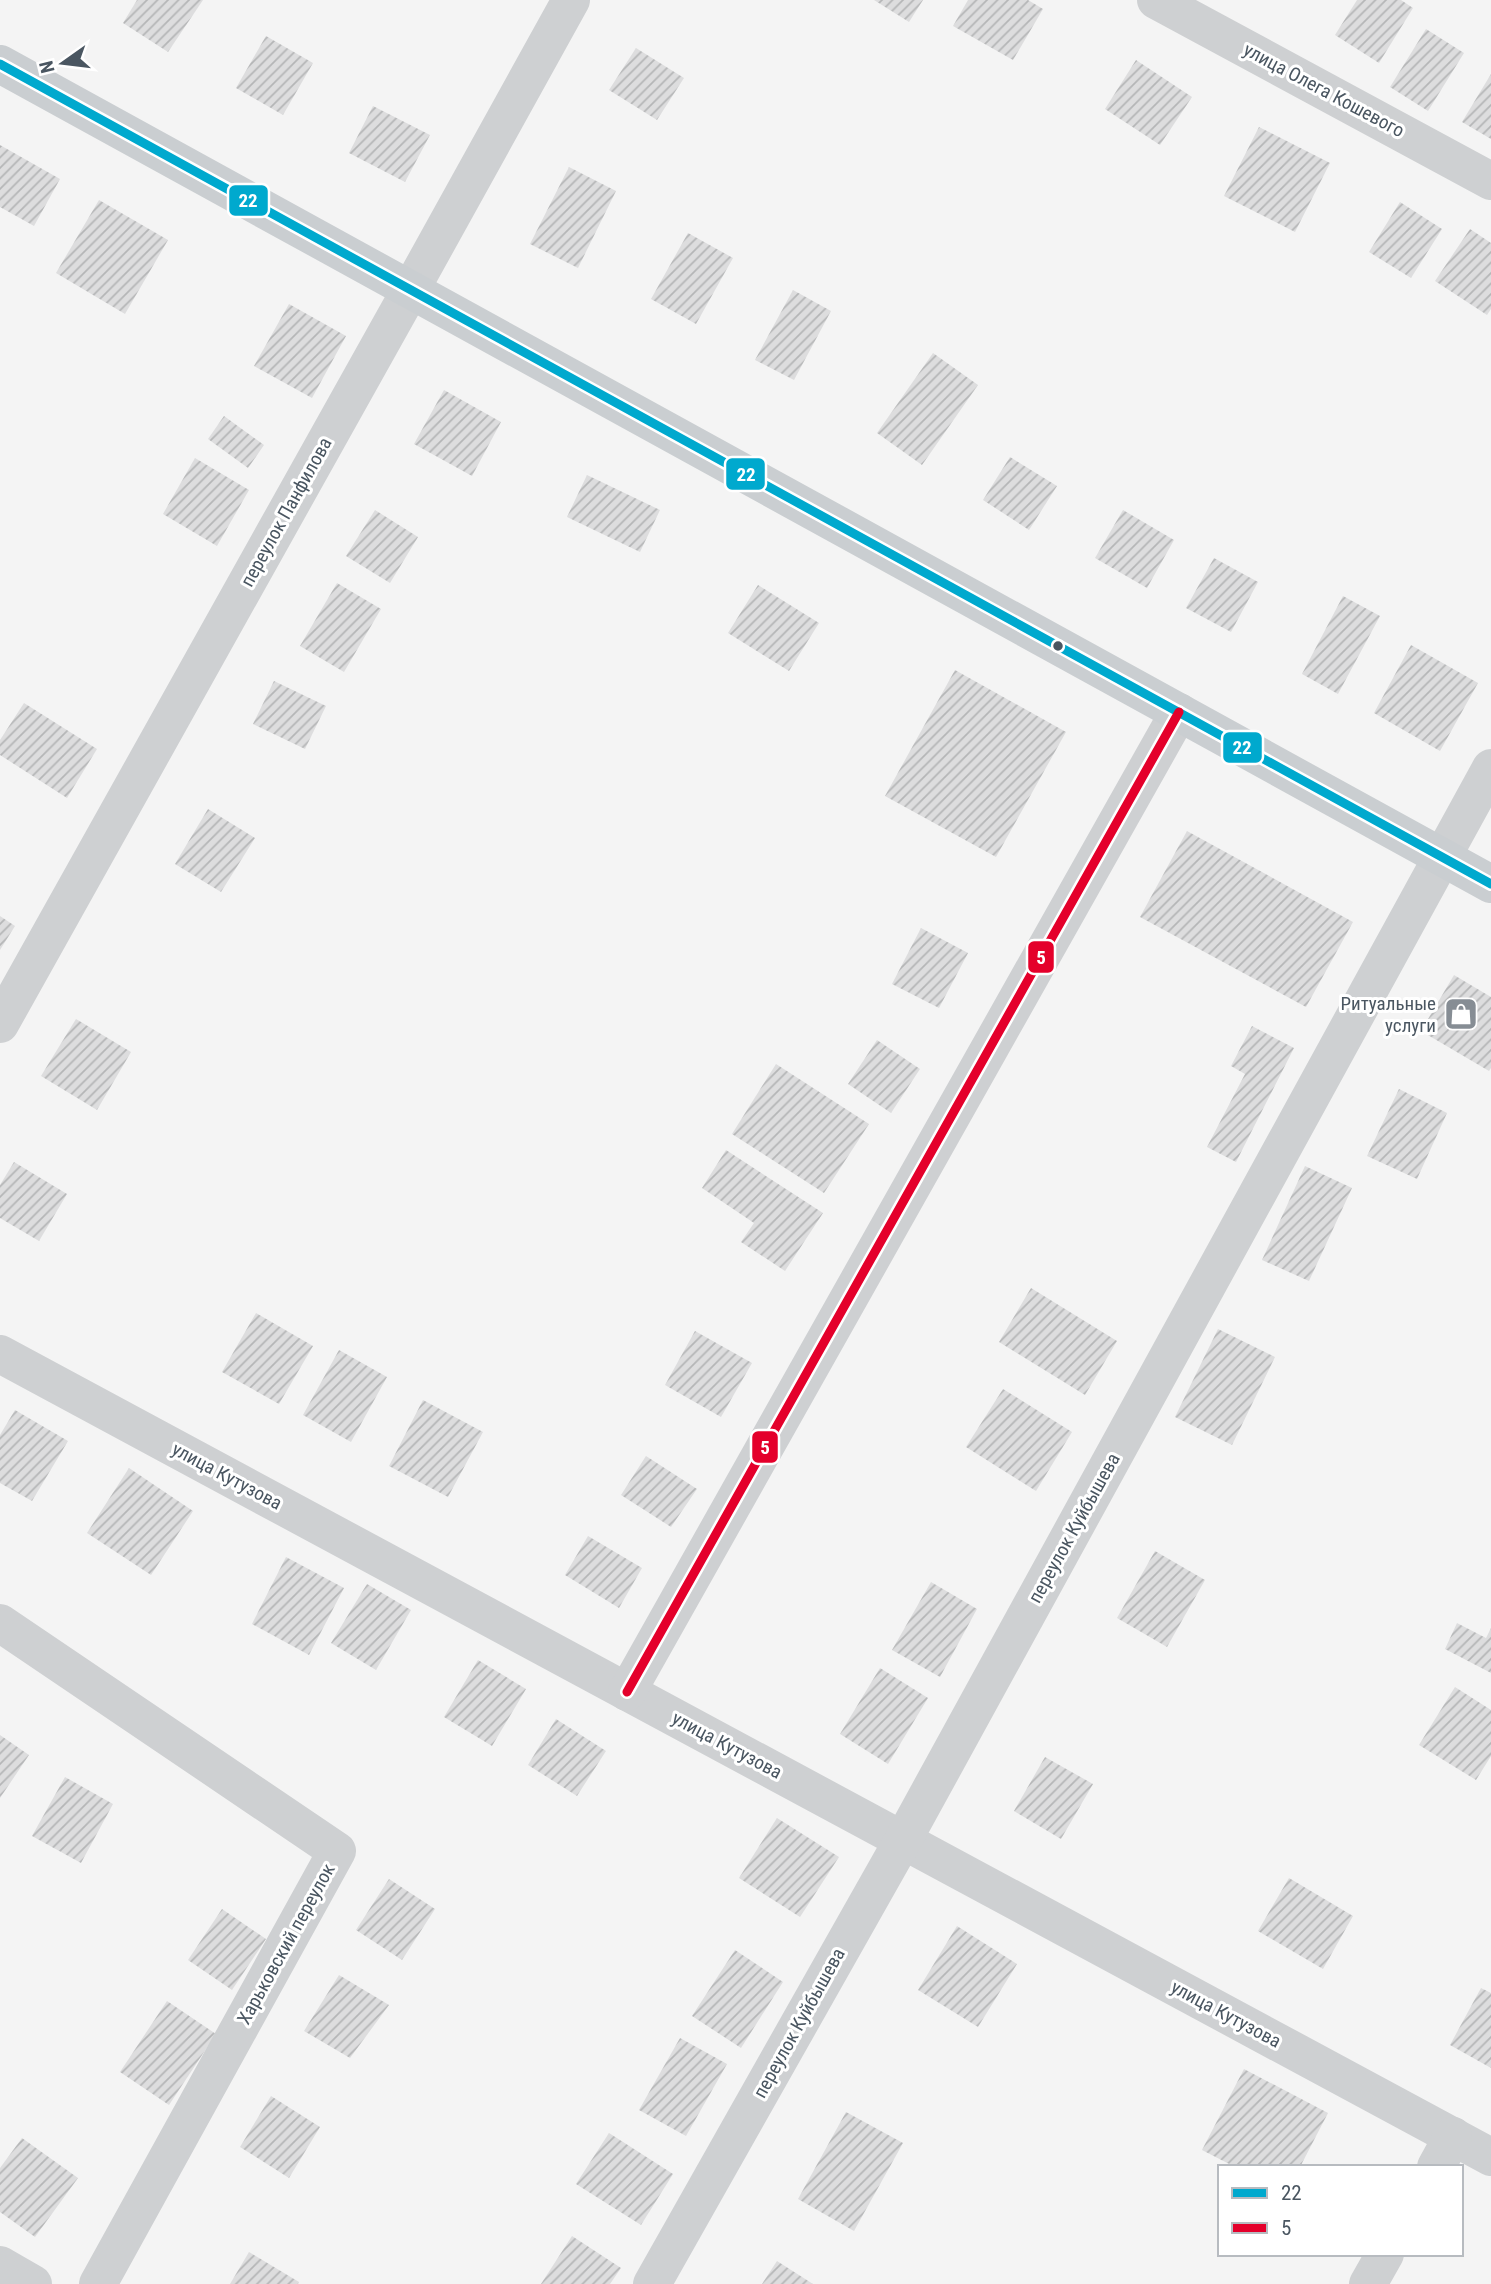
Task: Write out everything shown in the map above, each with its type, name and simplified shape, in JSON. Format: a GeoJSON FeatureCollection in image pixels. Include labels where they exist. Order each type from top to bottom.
{"type":"FeatureCollection","features":[{"type":"Feature","properties":{"kind":"main road"},"geometry":{"type":"LineString","coordinates":[[0,64],[1491,884]]}},
{"type":"Feature","properties":{"kind":"street","name":"переулок Панфилова"},"geometry":{"type":"LineString","coordinates":[[2,1014],[571,0]]}},
{"type":"Feature","properties":{"kind":"street","name":"улица Олега Кошевого"},"geometry":{"type":"LineString","coordinates":[[1156,0],[1491,181]]}},
{"type":"Feature","properties":{"kind":"street"},"geometry":{"type":"LineString","coordinates":[[627,1692],[1179,712]]}},
{"type":"Feature","properties":{"kind":"street","name":"переулок Куйбышева"},"geometry":{"type":"LineString","coordinates":[[652,2284],[903,1840],[1491,768]]}},
{"type":"Feature","properties":{"kind":"street","name":"улица Кутузова"},"geometry":{"type":"LineString","coordinates":[[0,1354],[903,1840],[1444,2151],[1491,2157]]}},
{"type":"Feature","properties":{"kind":"street","name":"Харьковский переулок"},"geometry":{"type":"LineString","coordinates":[[0,1623],[337,1851],[98,2284]]}},
{"type":"Feature","properties":{"kind":"street"},"geometry":{"type":"LineString","coordinates":[[1368,2284],[1384,2256]]}},
{"type":"Feature","properties":{"kind":"street"},"geometry":{"type":"LineString","coordinates":[[0,2265],[33,2284]]}},
{"type":"Feature","properties":{"kind":"building"},"geometry":{"type":"Polygon","coordinates":[[[137,0],[203,0],[168,52],[123,23],[137,0]]]}},
{"type":"Feature","properties":{"kind":"building"},"geometry":{"type":"Polygon","coordinates":[[[874,0],[923,0],[909,22],[874,0]]]}},
{"type":"Feature","properties":{"kind":"building"},"geometry":{"type":"Polygon","coordinates":[[[968,0],[1028,0],[1043,9],[1013,60],[953,26],[968,0]]]}},
{"type":"Feature","properties":{"kind":"building"},"geometry":{"type":"Polygon","coordinates":[[[1357,0],[1401,0],[1413,8],[1379,63],[1335,35],[1357,0]]]}},
{"type":"Feature","properties":{"kind":"building"},"geometry":{"type":"Polygon","coordinates":[[[1426,29],[1464,53],[1428,111],[1390,87],[1426,29]]]}},
{"type":"Feature","properties":{"kind":"building"},"geometry":{"type":"Polygon","coordinates":[[[266,36],[313,63],[283,115],[236,88],[266,36]]]}},
{"type":"Feature","properties":{"kind":"building"},"geometry":{"type":"Polygon","coordinates":[[[636,48],[684,78],[657,120],[609,90],[636,48]]]}},
{"type":"Feature","properties":{"kind":"building"},"geometry":{"type":"Polygon","coordinates":[[[1136,60],[1192,97],[1160,145],[1105,109],[1136,60]]]}},
{"type":"Feature","properties":{"kind":"building"},"geometry":{"type":"Polygon","coordinates":[[[1491,74],[1491,139],[1462,122],[1491,74]]]}},
{"type":"Feature","properties":{"kind":"building"},"geometry":{"type":"Polygon","coordinates":[[[373,106],[430,135],[405,182],[349,153],[373,106]]]}},
{"type":"Feature","properties":{"kind":"building"},"geometry":{"type":"Polygon","coordinates":[[[1259,127],[1330,163],[1295,232],[1224,196],[1259,127]]]}},
{"type":"Feature","properties":{"kind":"building"},"geometry":{"type":"Polygon","coordinates":[[[0,145],[60,179],[34,226],[0,207],[0,145]]]}},
{"type":"Feature","properties":{"kind":"building"},"geometry":{"type":"Polygon","coordinates":[[[569,167],[616,191],[578,268],[530,244],[569,167]]]}},
{"type":"Feature","properties":{"kind":"building"},"geometry":{"type":"Polygon","coordinates":[[[99,200],[168,240],[125,314],[56,273],[99,200]]]}},
{"type":"Feature","properties":{"kind":"building"},"geometry":{"type":"Polygon","coordinates":[[[1400,202],[1442,229],[1411,278],[1369,252],[1400,202]]]}},
{"type":"Feature","properties":{"kind":"building"},"geometry":{"type":"Polygon","coordinates":[[[1470,229],[1491,243],[1491,309],[1487,315],[1435,281],[1470,229]]]}},
{"type":"Feature","properties":{"kind":"building"},"geometry":{"type":"Polygon","coordinates":[[[688,233],[733,258],[696,324],[651,299],[688,233]]]}},
{"type":"Feature","properties":{"kind":"building"},"geometry":{"type":"Polygon","coordinates":[[[793,290],[831,311],[794,380],[755,360],[793,290]]]}},
{"type":"Feature","properties":{"kind":"building"},"geometry":{"type":"Polygon","coordinates":[[[289,304],[346,336],[312,398],[254,366],[289,304]]]}},
{"type":"Feature","properties":{"kind":"building"},"geometry":{"type":"Polygon","coordinates":[[[933,353],[978,385],[922,465],[877,433],[933,353]]]}},
{"type":"Feature","properties":{"kind":"building"},"geometry":{"type":"Polygon","coordinates":[[[444,390],[501,422],[472,476],[414,444],[444,390]]]}},
{"type":"Feature","properties":{"kind":"building"},"geometry":{"type":"Polygon","coordinates":[[[224,416],[264,445],[248,468],[208,439],[224,416]]]}},
{"type":"Feature","properties":{"kind":"building"},"geometry":{"type":"Polygon","coordinates":[[[1010,457],[1057,486],[1029,530],[983,500],[1010,457]]]}},
{"type":"Feature","properties":{"kind":"building"},"geometry":{"type":"Polygon","coordinates":[[[195,458],[249,490],[217,546],[163,514],[195,458]]]}},
{"type":"Feature","properties":{"kind":"building"},"geometry":{"type":"Polygon","coordinates":[[[587,475],[660,510],[640,552],[567,517],[587,475]]]}},
{"type":"Feature","properties":{"kind":"building"},"geometry":{"type":"Polygon","coordinates":[[[375,510],[418,537],[390,583],[346,556],[375,510]]]}},
{"type":"Feature","properties":{"kind":"building"},"geometry":{"type":"Polygon","coordinates":[[[1123,510],[1174,540],[1147,588],[1095,558],[1123,510]]]}},
{"type":"Feature","properties":{"kind":"building"},"geometry":{"type":"Polygon","coordinates":[[[1214,558],[1258,582],[1231,632],[1186,608],[1214,558]]]}},
{"type":"Feature","properties":{"kind":"building"},"geometry":{"type":"Polygon","coordinates":[[[337,583],[381,609],[344,672],[300,646],[337,583]]]}},
{"type":"Feature","properties":{"kind":"building"},"geometry":{"type":"Polygon","coordinates":[[[758,585],[819,623],[789,671],[728,633],[758,585]]]}},
{"type":"Feature","properties":{"kind":"building"},"geometry":{"type":"Polygon","coordinates":[[[1343,596],[1380,616],[1338,694],[1302,674],[1343,596]]]}},
{"type":"Feature","properties":{"kind":"building"},"geometry":{"type":"Polygon","coordinates":[[[1411,645],[1478,683],[1440,751],[1374,713],[1411,645]]]}},
{"type":"Feature","properties":{"kind":"building"},"geometry":{"type":"Polygon","coordinates":[[[955,670],[1066,732],[996,857],[885,796],[955,670]]]}},
{"type":"Feature","properties":{"kind":"building"},"geometry":{"type":"Polygon","coordinates":[[[274,681],[326,706],[305,749],[253,724],[274,681]]]}},
{"type":"Feature","properties":{"kind":"building"},"geometry":{"type":"Polygon","coordinates":[[[24,703],[97,749],[67,798],[0,755],[0,740],[24,703]]]}},
{"type":"Feature","properties":{"kind":"building"},"geometry":{"type":"Polygon","coordinates":[[[208,809],[255,838],[221,892],[175,864],[208,809]]]}},
{"type":"Feature","properties":{"kind":"building"},"geometry":{"type":"Polygon","coordinates":[[[1187,831],[1353,922],[1306,1007],[1140,917],[1187,831]]]}},
{"type":"Feature","properties":{"kind":"building"},"geometry":{"type":"Polygon","coordinates":[[[0,916],[15,926],[0,950],[0,916]]]}},
{"type":"Feature","properties":{"kind":"building"},"geometry":{"type":"Polygon","coordinates":[[[921,928],[968,953],[939,1008],[892,984],[921,928]]]}},
{"type":"Feature","properties":{"kind":"building","name":"Ритуальные услуги"},"geometry":{"type":"Polygon","coordinates":[[[1454,975],[1491,997],[1489,1071],[1421,1031],[1454,975]]]}},
{"type":"Feature","properties":{"kind":"building"},"geometry":{"type":"Polygon","coordinates":[[[76,1019],[131,1052],[97,1110],[41,1076],[76,1019]]]}},
{"type":"Feature","properties":{"kind":"building"},"geometry":{"type":"Polygon","coordinates":[[[1252,1026],[1294,1048],[1236,1162],[1207,1147],[1245,1074],[1231,1066],[1252,1026]]]}},
{"type":"Feature","properties":{"kind":"building"},"geometry":{"type":"Polygon","coordinates":[[[877,1040],[920,1069],[891,1113],[848,1084],[877,1040]]]}},
{"type":"Feature","properties":{"kind":"building"},"geometry":{"type":"Polygon","coordinates":[[[776,1064],[869,1124],[824,1193],[732,1134],[776,1064]]]}},
{"type":"Feature","properties":{"kind":"building"},"geometry":{"type":"Polygon","coordinates":[[[1399,1089],[1447,1113],[1417,1179],[1367,1156],[1399,1089]]]}},
{"type":"Feature","properties":{"kind":"building"},"geometry":{"type":"Polygon","coordinates":[[[726,1150],[823,1213],[785,1271],[741,1242],[754,1223],[702,1188],[726,1150]]]}},
{"type":"Feature","properties":{"kind":"building"},"geometry":{"type":"Polygon","coordinates":[[[14,1162],[67,1194],[39,1241],[0,1218],[0,1185],[14,1162]]]}},
{"type":"Feature","properties":{"kind":"building"},"geometry":{"type":"Polygon","coordinates":[[[1305,1166],[1352,1188],[1309,1281],[1262,1260],[1305,1166]]]}},
{"type":"Feature","properties":{"kind":"building"},"geometry":{"type":"Polygon","coordinates":[[[1031,1288],[1117,1341],[1085,1395],[999,1342],[1031,1288]]]}},
{"type":"Feature","properties":{"kind":"building"},"geometry":{"type":"Polygon","coordinates":[[[256,1313],[313,1346],[279,1404],[222,1372],[256,1313]]]}},
{"type":"Feature","properties":{"kind":"building"},"geometry":{"type":"Polygon","coordinates":[[[1218,1329],[1275,1357],[1232,1445],[1175,1417],[1218,1329]]]}},
{"type":"Feature","properties":{"kind":"building"},"geometry":{"type":"Polygon","coordinates":[[[695,1331],[752,1363],[721,1417],[665,1385],[695,1331]]]}},
{"type":"Feature","properties":{"kind":"building"},"geometry":{"type":"Polygon","coordinates":[[[339,1350],[387,1377],[351,1442],[303,1415],[339,1350]]]}},
{"type":"Feature","properties":{"kind":"building"},"geometry":{"type":"Polygon","coordinates":[[[1003,1389],[1072,1432],[1036,1491],[966,1447],[1003,1389]]]}},
{"type":"Feature","properties":{"kind":"building"},"geometry":{"type":"Polygon","coordinates":[[[423,1400],[483,1432],[448,1497],[389,1466],[423,1400]]]}},
{"type":"Feature","properties":{"kind":"building"},"geometry":{"type":"Polygon","coordinates":[[[15,1410],[68,1441],[32,1501],[0,1483],[0,1435],[15,1410]]]}},
{"type":"Feature","properties":{"kind":"building"},"geometry":{"type":"Polygon","coordinates":[[[646,1456],[697,1489],[671,1527],[621,1495],[646,1456]]]}},
{"type":"Feature","properties":{"kind":"building"},"geometry":{"type":"Polygon","coordinates":[[[129,1468],[193,1511],[151,1575],[87,1533],[129,1468]]]}},
{"type":"Feature","properties":{"kind":"building"},"geometry":{"type":"Polygon","coordinates":[[[588,1536],[642,1568],[619,1608],[565,1575],[588,1536]]]}},
{"type":"Feature","properties":{"kind":"building"},"geometry":{"type":"Polygon","coordinates":[[[1155,1551],[1205,1580],[1167,1647],[1117,1618],[1155,1551]]]}},
{"type":"Feature","properties":{"kind":"building"},"geometry":{"type":"Polygon","coordinates":[[[286,1557],[344,1588],[309,1655],[252,1624],[286,1557]]]}},
{"type":"Feature","properties":{"kind":"building"},"geometry":{"type":"Polygon","coordinates":[[[931,1582],[977,1609],[940,1677],[892,1650],[931,1582]]]}},
{"type":"Feature","properties":{"kind":"building"},"geometry":{"type":"Polygon","coordinates":[[[367,1584],[411,1610],[376,1670],[331,1643],[367,1584]]]}},
{"type":"Feature","properties":{"kind":"building"},"geometry":{"type":"Polygon","coordinates":[[[1457,1623],[1486,1638],[1491,1628],[1491,1673],[1445,1649],[1457,1623]]]}},
{"type":"Feature","properties":{"kind":"building"},"geometry":{"type":"Polygon","coordinates":[[[478,1660],[526,1689],[492,1746],[444,1717],[478,1660]]]}},
{"type":"Feature","properties":{"kind":"building"},"geometry":{"type":"Polygon","coordinates":[[[880,1668],[928,1698],[888,1764],[840,1734],[880,1668]]]}},
{"type":"Feature","properties":{"kind":"building"},"geometry":{"type":"Polygon","coordinates":[[[1455,1687],[1491,1710],[1491,1756],[1476,1780],[1419,1745],[1455,1687]]]}},
{"type":"Feature","properties":{"kind":"building"},"geometry":{"type":"Polygon","coordinates":[[[556,1719],[606,1751],[577,1796],[528,1765],[556,1719]]]}},
{"type":"Feature","properties":{"kind":"building"},"geometry":{"type":"Polygon","coordinates":[[[0,1735],[29,1755],[0,1798],[0,1735]]]}},
{"type":"Feature","properties":{"kind":"building"},"geometry":{"type":"Polygon","coordinates":[[[1045,1757],[1093,1784],[1061,1839],[1014,1811],[1045,1757]]]}},
{"type":"Feature","properties":{"kind":"building"},"geometry":{"type":"Polygon","coordinates":[[[65,1777],[113,1804],[81,1863],[32,1836],[65,1777]]]}},
{"type":"Feature","properties":{"kind":"building"},"geometry":{"type":"Polygon","coordinates":[[[777,1818],[839,1857],[800,1917],[739,1878],[777,1818]]]}},
{"type":"Feature","properties":{"kind":"building"},"geometry":{"type":"Polygon","coordinates":[[[1289,1878],[1353,1916],[1323,1969],[1258,1931],[1289,1878]]]}},
{"type":"Feature","properties":{"kind":"building"},"geometry":{"type":"Polygon","coordinates":[[[389,1879],[435,1909],[402,1960],[356,1930],[389,1879]]]}},
{"type":"Feature","properties":{"kind":"building"},"geometry":{"type":"Polygon","coordinates":[[[222,1909],[266,1939],[232,1990],[188,1960],[222,1909]]]}},
{"type":"Feature","properties":{"kind":"building"},"geometry":{"type":"Polygon","coordinates":[[[957,1926],[1017,1964],[978,2027],[918,1990],[957,1926]]]}},
{"type":"Feature","properties":{"kind":"building"},"geometry":{"type":"Polygon","coordinates":[[[735,1950],[783,1982],[741,2048],[692,2016],[735,1950]]]}},
{"type":"Feature","properties":{"kind":"building"},"geometry":{"type":"Polygon","coordinates":[[[339,1975],[389,2005],[350,2058],[304,2031],[339,1975]]]}},
{"type":"Feature","properties":{"kind":"building"},"geometry":{"type":"Polygon","coordinates":[[[1481,1988],[1491,1993],[1491,2068],[1450,2045],[1481,1988]]]}},
{"type":"Feature","properties":{"kind":"building"},"geometry":{"type":"Polygon","coordinates":[[[167,2001],[216,2034],[169,2105],[120,2072],[167,2001]]]}},
{"type":"Feature","properties":{"kind":"building"},"geometry":{"type":"Polygon","coordinates":[[[680,2038],[727,2064],[686,2136],[639,2110],[680,2038]]]}},
{"type":"Feature","properties":{"kind":"building"},"geometry":{"type":"Polygon","coordinates":[[[1244,2069],[1328,2113],[1301,2165],[1231,2165],[1202,2150],[1244,2069]]]}},
{"type":"Feature","properties":{"kind":"building"},"geometry":{"type":"Polygon","coordinates":[[[271,2096],[320,2127],[289,2178],[240,2147],[271,2096]]]}},
{"type":"Feature","properties":{"kind":"building"},"geometry":{"type":"Polygon","coordinates":[[[846,2112],[903,2143],[854,2231],[798,2199],[846,2112]]]}},
{"type":"Feature","properties":{"kind":"building"},"geometry":{"type":"Polygon","coordinates":[[[609,2133],[673,2174],[641,2225],[576,2184],[609,2133]]]}},
{"type":"Feature","properties":{"kind":"building"},"geometry":{"type":"Polygon","coordinates":[[[22,2138],[78,2178],[35,2237],[0,2212],[0,2168],[22,2138]]]}},
{"type":"Feature","properties":{"kind":"building"},"geometry":{"type":"Polygon","coordinates":[[[572,2236],[621,2268],[610,2284],[541,2284],[572,2236]]]}},
{"type":"Feature","properties":{"kind":"building"},"geometry":{"type":"Polygon","coordinates":[[[249,2252],[299,2282],[298,2284],[230,2284],[249,2252]]]}},
{"type":"Feature","properties":{"kind":"building"},"geometry":{"type":"Polygon","coordinates":[[[777,2261],[813,2284],[762,2284],[777,2261]]]}},
{"type":"Feature","properties":{"kind":"transit line","name":"22"},"geometry":{"type":"LineString","coordinates":[[0,64],[1491,884]]}},
{"type":"Feature","properties":{"kind":"transit line","name":"5"},"geometry":{"type":"LineString","coordinates":[[627,1692],[1179,712]]}},
{"type":"Feature","properties":{"kind":"place","name":"Ритуальные услуги"},"geometry":{"type":"Point","coordinates":[1461,1014]}}]}
